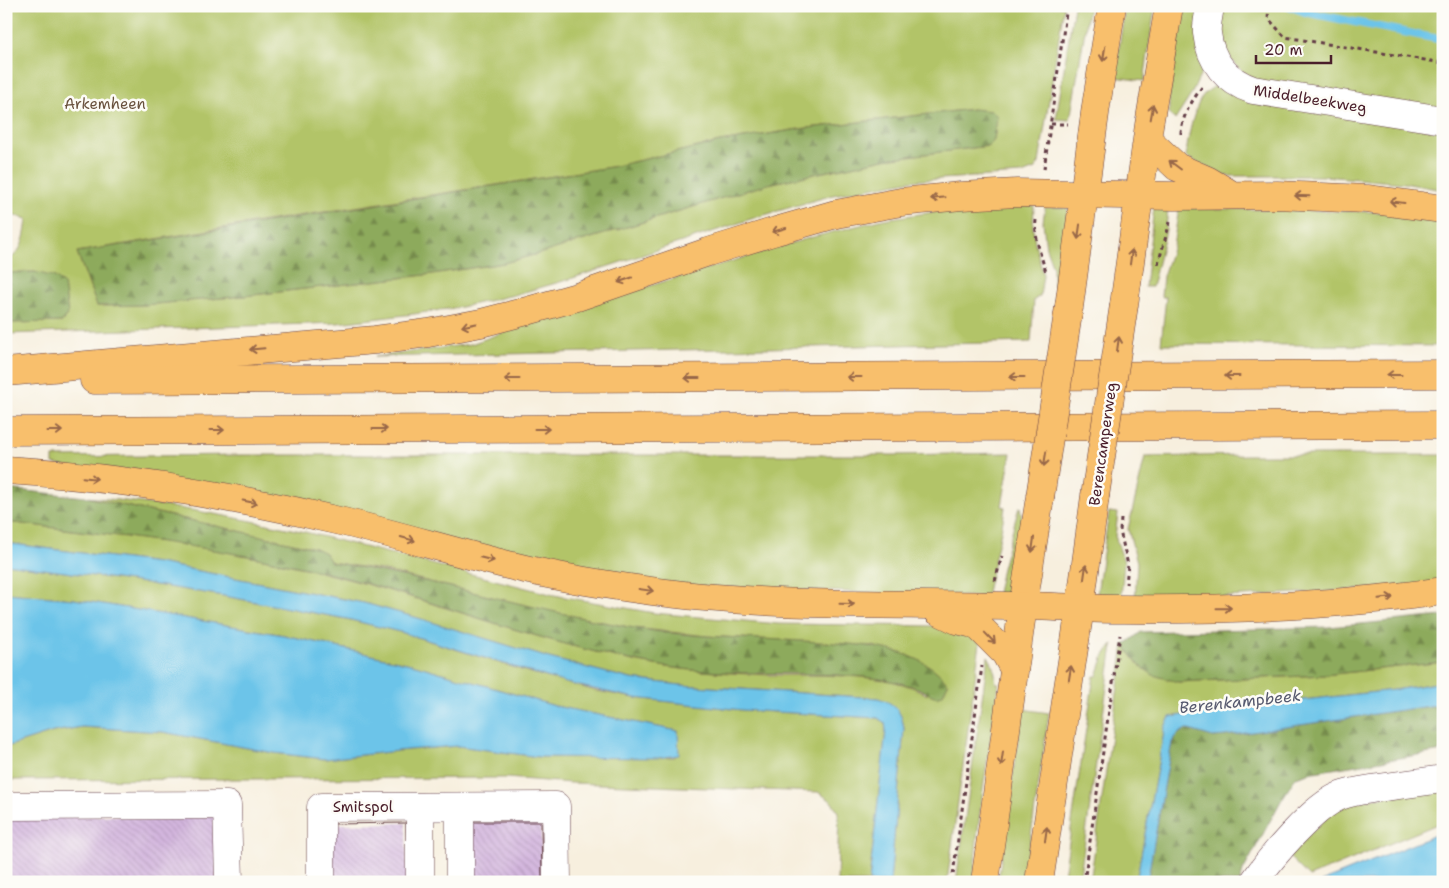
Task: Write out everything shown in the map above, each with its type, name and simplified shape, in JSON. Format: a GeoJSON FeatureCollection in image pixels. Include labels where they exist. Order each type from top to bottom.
{"type":"FeatureCollection","features":[{"type":"Feature","properties":{"kind":"main road"},"geometry":{"type":"LineString","coordinates":[[985,882],[1014,668],[1069,307],[1096,106],[1112,6]]}},
{"type":"Feature","properties":{"kind":"main road","name":"Berencamperweg"},"geometry":{"type":"LineString","coordinates":[[1039,882],[1169,6]]}},
{"type":"Feature","properties":{"kind":"main road"},"geometry":{"type":"LineString","coordinates":[[1148,140],[1177,167],[1207,180],[1231,194]]}},
{"type":"Feature","properties":{"kind":"main road"},"geometry":{"type":"LineString","coordinates":[[6,372],[375,340],[481,323],[569,299],[708,252],[836,214],[901,202],[961,196],[1039,193],[1085,195],[1277,194],[1367,199],[1443,209]]}},
{"type":"Feature","properties":{"kind":"main road"},"geometry":{"type":"LineString","coordinates":[[6,381],[1443,374]]}},
{"type":"Feature","properties":{"kind":"main road"},"geometry":{"type":"LineString","coordinates":[[6,431],[1443,425]]}},
{"type":"Feature","properties":{"kind":"main road"},"geometry":{"type":"LineString","coordinates":[[6,470],[134,483],[246,501],[346,523],[540,572],[584,581],[672,594],[730,599],[798,603],[1124,609],[1258,607],[1346,602],[1443,591]]}},
{"type":"Feature","properties":{"kind":"main road"},"geometry":{"type":"LineString","coordinates":[[926,605],[957,620],[973,624],[986,633],[1005,653],[1014,668]]}},
{"type":"Feature","properties":{"kind":"street","name":"Middelbeekweg"},"geometry":{"type":"LineString","coordinates":[[1210,6],[1206,32],[1212,57],[1229,78],[1239,86],[1253,90],[1443,120]]}},
{"type":"Feature","properties":{"kind":"street"},"geometry":{"type":"LineString","coordinates":[[1254,882],[1278,851],[1328,801],[1359,791],[1443,779]]}},
{"type":"Feature","properties":{"kind":"street"},"geometry":{"type":"LineString","coordinates":[[6,806],[227,805],[229,882]]}},
{"type":"Feature","properties":{"kind":"street","name":"Smitspol"},"geometry":{"type":"LineString","coordinates":[[321,882],[321,807],[556,806],[557,882]]}},
{"type":"Feature","properties":{"kind":"street"},"geometry":{"type":"LineString","coordinates":[[420,807],[420,882]]}},
{"type":"Feature","properties":{"kind":"street"},"geometry":{"type":"LineString","coordinates":[[460,807],[460,882]]}},
{"type":"Feature","properties":{"kind":"path"},"geometry":{"type":"LineString","coordinates":[[1046,273],[1035,226],[1067,6]]}},
{"type":"Feature","properties":{"kind":"path"},"geometry":{"type":"LineString","coordinates":[[1269,6],[1268,18],[1284,37],[1443,63]]}},
{"type":"Feature","properties":{"kind":"path"},"geometry":{"type":"LineString","coordinates":[[1181,125],[1195,97],[1220,68]]}},
{"type":"Feature","properties":{"kind":"path","name":"Berencamperweg"},"geometry":{"type":"LineString","coordinates":[[1084,882],[1124,609],[1128,565],[1120,531],[1121,514]]}},
{"type":"Feature","properties":{"kind":"path"},"geometry":{"type":"LineString","coordinates":[[992,606],[996,574],[1005,547]]}},
{"type":"Feature","properties":{"kind":"path"},"geometry":{"type":"LineString","coordinates":[[952,882],[986,633]]}},
{"type":"Feature","properties":{"kind":"green space","name":"Arkemheen"},"geometry":{"type":"Polygon","coordinates":[[[6,6],[1064,6],[1039,163],[1035,169],[1022,174],[908,181],[833,195],[754,218],[567,280],[461,307],[338,323],[6,334],[6,323],[62,322],[35,272],[6,273],[6,261],[12,258],[20,249],[27,219],[16,216],[6,218],[6,6]],[[973,109],[799,129],[720,142],[611,167],[77,252],[97,306],[144,305],[244,296],[425,275],[504,263],[768,184],[884,159],[989,146],[994,140],[997,116],[973,109]]]}},
{"type":"Feature","properties":{"kind":"green space"},"geometry":{"type":"Polygon","coordinates":[[[1074,6],[1089,6],[1070,120],[1056,119],[1074,6]]]}},
{"type":"Feature","properties":{"kind":"green space"},"geometry":{"type":"Polygon","coordinates":[[[1125,6],[1155,6],[1144,81],[1115,77],[1125,6]]]}},
{"type":"Feature","properties":{"kind":"green space"},"geometry":{"type":"Polygon","coordinates":[[[1183,6],[1202,6],[1205,65],[1191,95],[1175,120],[1169,112],[1169,98],[1183,6]]]}},
{"type":"Feature","properties":{"kind":"green space"},"geometry":{"type":"Polygon","coordinates":[[[1220,6],[1443,6],[1443,117],[1256,85],[1218,47],[1220,6]]]}},
{"type":"Feature","properties":{"kind":"green space"},"geometry":{"type":"Polygon","coordinates":[[[1218,84],[1443,132],[1443,190],[1403,183],[1324,176],[1224,176],[1186,157],[1194,114],[1205,93],[1218,84]]]}},
{"type":"Feature","properties":{"kind":"green space"},"geometry":{"type":"Polygon","coordinates":[[[973,109],[992,111],[997,116],[994,140],[989,146],[884,159],[768,184],[504,263],[425,275],[244,296],[144,305],[97,306],[77,252],[611,167],[720,142],[799,129],[973,109]]]}},
{"type":"Feature","properties":{"kind":"green space"},"geometry":{"type":"Polygon","coordinates":[[[1034,206],[1033,226],[1035,243],[1043,275],[1040,296],[1034,300],[1031,342],[374,357],[471,344],[540,319],[809,238],[884,219],[956,209],[1034,206]]]}},
{"type":"Feature","properties":{"kind":"green space"},"geometry":{"type":"Polygon","coordinates":[[[1045,207],[1068,208],[1059,286],[1053,286],[1053,268],[1046,248],[1043,222],[1045,207]]]}},
{"type":"Feature","properties":{"kind":"green space"},"geometry":{"type":"Polygon","coordinates":[[[1154,207],[1168,207],[1166,230],[1152,287],[1145,287],[1154,207]]]}},
{"type":"Feature","properties":{"kind":"green space"},"geometry":{"type":"Polygon","coordinates":[[[1179,208],[1379,212],[1443,222],[1443,346],[1161,344],[1166,297],[1161,297],[1163,276],[1173,246],[1179,208]]]}},
{"type":"Feature","properties":{"kind":"green space"},"geometry":{"type":"Polygon","coordinates":[[[35,272],[55,277],[64,284],[68,313],[62,322],[6,323],[6,273],[35,272]]]}},
{"type":"Feature","properties":{"kind":"green space"},"geometry":{"type":"Polygon","coordinates":[[[1011,453],[1002,506],[1005,507],[1003,519],[986,597],[663,585],[53,464],[53,457],[241,455],[893,455],[1011,453]]]}},
{"type":"Feature","properties":{"kind":"green space"},"geometry":{"type":"Polygon","coordinates":[[[1443,455],[1443,585],[1135,602],[1137,562],[1128,529],[1145,457],[1443,455]]]}},
{"type":"Feature","properties":{"kind":"green space"},"geometry":{"type":"Polygon","coordinates":[[[6,489],[86,497],[315,548],[325,553],[331,562],[407,577],[596,621],[634,628],[659,632],[734,638],[810,641],[881,648],[912,657],[926,664],[948,684],[943,694],[937,697],[915,687],[893,681],[864,677],[719,672],[650,664],[567,645],[364,583],[284,563],[165,542],[6,522],[6,489]]]}},
{"type":"Feature","properties":{"kind":"green space"},"geometry":{"type":"Polygon","coordinates":[[[86,497],[167,506],[274,525],[554,595],[654,613],[779,624],[944,626],[966,632],[980,643],[947,882],[890,882],[904,729],[901,717],[896,709],[878,698],[680,685],[631,679],[549,658],[364,603],[158,563],[6,543],[6,522],[166,542],[245,555],[355,581],[569,645],[652,665],[686,670],[770,675],[829,675],[874,678],[912,687],[927,695],[916,659],[873,646],[707,636],[634,628],[562,614],[381,570],[331,562],[315,548],[86,497]]]}},
{"type":"Feature","properties":{"kind":"green space"},"geometry":{"type":"Polygon","coordinates":[[[1019,507],[1023,523],[1012,598],[997,593],[1019,507]]]}},
{"type":"Feature","properties":{"kind":"green space"},"geometry":{"type":"Polygon","coordinates":[[[1109,512],[1118,513],[1115,536],[1124,562],[1121,598],[1097,594],[1109,512]]]}},
{"type":"Feature","properties":{"kind":"green space"},"geometry":{"type":"Polygon","coordinates":[[[6,564],[138,582],[347,619],[404,633],[596,691],[635,698],[742,710],[878,718],[885,723],[886,730],[869,882],[837,882],[839,812],[830,800],[818,792],[571,783],[507,778],[6,780],[6,747],[53,732],[82,727],[163,732],[274,753],[325,759],[458,746],[539,757],[675,757],[678,731],[555,706],[415,665],[284,635],[74,599],[6,593],[6,564]]]}},
{"type":"Feature","properties":{"kind":"green space"},"geometry":{"type":"Polygon","coordinates":[[[1443,616],[1443,662],[1325,675],[1178,682],[1153,675],[1139,665],[1124,645],[1141,632],[1329,627],[1443,616]]]}},
{"type":"Feature","properties":{"kind":"green space"},"geometry":{"type":"Polygon","coordinates":[[[1112,645],[1079,882],[1063,882],[1094,676],[1097,676],[1103,658],[1112,645]]]}},
{"type":"Feature","properties":{"kind":"green space"},"geometry":{"type":"Polygon","coordinates":[[[1124,645],[1139,665],[1178,682],[1325,675],[1443,662],[1443,682],[1394,690],[1230,708],[1170,717],[1165,727],[1136,882],[1090,882],[1124,645]]]}},
{"type":"Feature","properties":{"kind":"green space"},"geometry":{"type":"Polygon","coordinates":[[[988,656],[994,667],[996,683],[999,683],[981,805],[974,882],[956,882],[988,656]]]}},
{"type":"Feature","properties":{"kind":"green space"},"geometry":{"type":"Polygon","coordinates":[[[1443,704],[1443,751],[1308,773],[1296,777],[1243,871],[1240,882],[1147,882],[1172,742],[1178,734],[1186,729],[1213,737],[1225,736],[1443,704]]]}},
{"type":"Feature","properties":{"kind":"green space"},"geometry":{"type":"Polygon","coordinates":[[[1022,709],[1049,713],[1024,882],[998,882],[1022,709]]]}},
{"type":"Feature","properties":{"kind":"green space"},"geometry":{"type":"Polygon","coordinates":[[[1443,788],[1443,824],[1435,825],[1309,877],[1287,855],[1342,803],[1443,788]]]}},
{"type":"Feature","properties":{"kind":"water"},"geometry":{"type":"Polygon","coordinates":[[[6,543],[158,563],[364,603],[549,658],[631,679],[680,685],[878,698],[884,700],[897,709],[904,729],[890,882],[869,882],[886,730],[885,723],[878,718],[742,710],[635,698],[566,683],[404,633],[347,619],[138,582],[6,564],[6,543]]]}},
{"type":"Feature","properties":{"kind":"water"},"geometry":{"type":"Polygon","coordinates":[[[6,593],[74,599],[284,635],[415,665],[555,706],[678,731],[679,755],[658,758],[539,757],[458,746],[325,759],[274,753],[163,732],[82,727],[53,732],[6,747],[6,593]]]}},
{"type":"Feature","properties":{"kind":"water"},"geometry":{"type":"Polygon","coordinates":[[[1443,682],[1443,704],[1225,736],[1213,737],[1186,729],[1178,734],[1172,742],[1147,882],[1136,882],[1165,727],[1170,717],[1230,708],[1394,690],[1443,682]]]}},
{"type":"Feature","properties":{"kind":"water"},"geometry":{"type":"Polygon","coordinates":[[[1443,833],[1443,882],[1321,882],[1443,833]]]}},
{"type":"Feature","properties":{"kind":"building"},"geometry":{"type":"Polygon","coordinates":[[[220,815],[220,882],[6,882],[6,816],[220,815]]]}},
{"type":"Feature","properties":{"kind":"building"},"geometry":{"type":"Polygon","coordinates":[[[466,822],[541,822],[542,882],[467,882],[466,822]]]}},
{"type":"Feature","properties":{"kind":"building"},"geometry":{"type":"Polygon","coordinates":[[[406,823],[407,882],[332,882],[331,824],[406,823]]]}},
{"type":"Feature","properties":{"kind":"waterway"},"geometry":{"type":"LineString","coordinates":[[1289,6],[1305,12],[1443,40]]}},
{"type":"Feature","properties":{"kind":"water label","name":"Berenkampbeek"},"geometry":{"type":"Point","coordinates":[1240,701]}}]}
